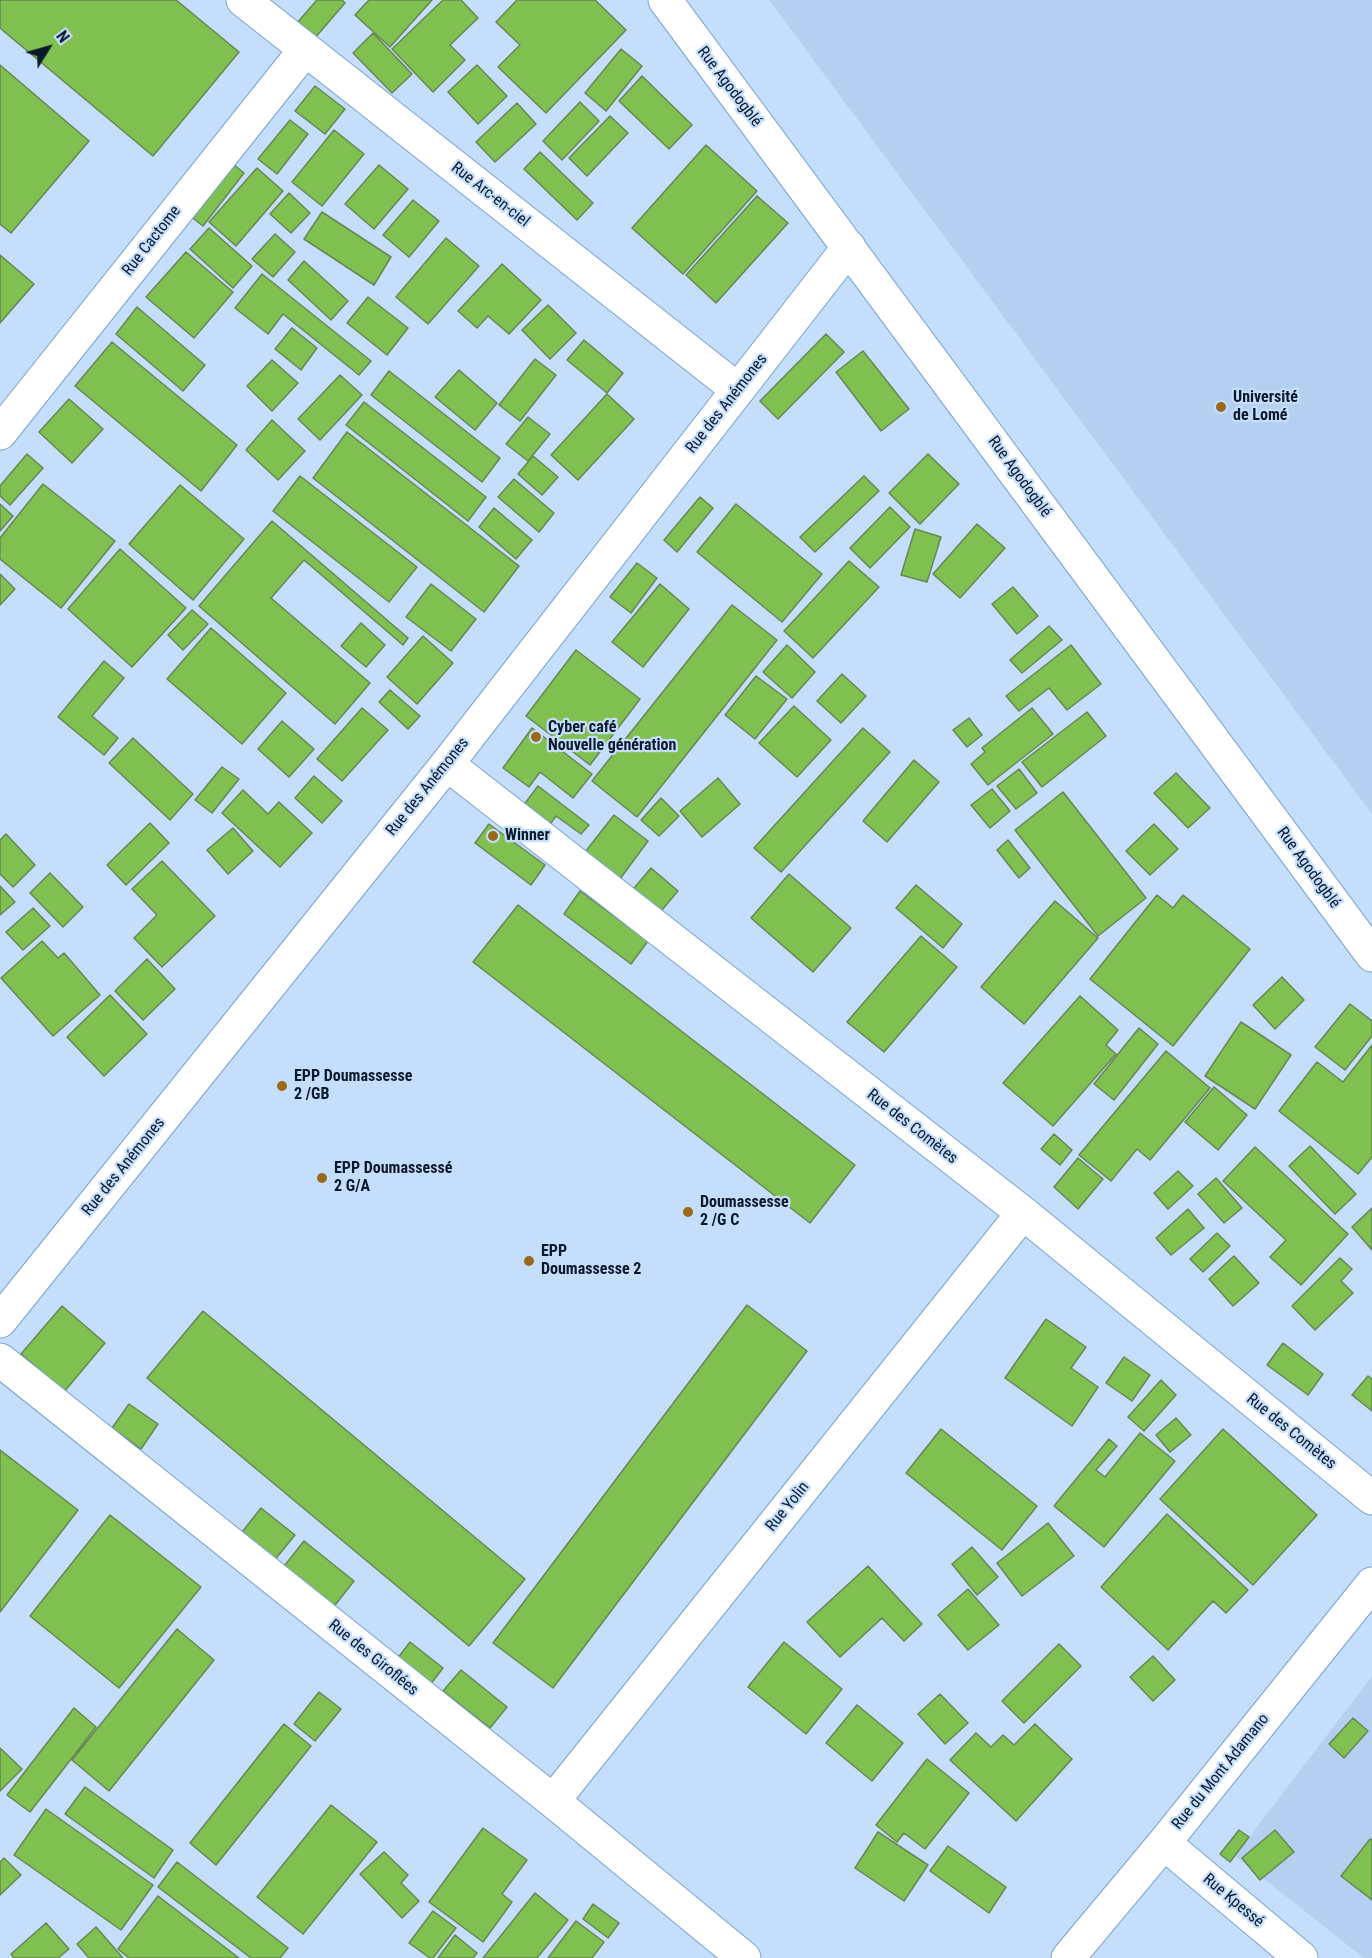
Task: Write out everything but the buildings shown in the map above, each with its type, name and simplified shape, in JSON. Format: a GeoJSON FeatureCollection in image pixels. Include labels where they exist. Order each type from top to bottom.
{"type":"FeatureCollection","features":[{"type":"Feature","properties":{"kind":"street","name":"Rue Arc-en-ciel"},"geometry":{"type":"LineString","coordinates":[[243,0],[738,390]]}},
{"type":"Feature","properties":{"kind":"street","name":"Rue Agodogblé"},"geometry":{"type":"LineString","coordinates":[[665,0],[1372,955]]}},
{"type":"Feature","properties":{"kind":"street","name":"Rue Cactome"},"geometry":{"type":"LineString","coordinates":[[0,433],[305,50]]}},
{"type":"Feature","properties":{"kind":"street","name":"Rue des Anémones"},"geometry":{"type":"LineString","coordinates":[[0,1321],[447,764],[849,247]]}},
{"type":"Feature","properties":{"kind":"street","name":"Rue des Comètes"},"geometry":{"type":"LineString","coordinates":[[447,764],[1023,1213],[1372,1498]]}},
{"type":"Feature","properties":{"kind":"street","name":"Rue Yolin"},"geometry":{"type":"LineString","coordinates":[[553,1801],[1023,1213]]}},
{"type":"Feature","properties":{"kind":"street","name":"Rue des Giroflées"},"geometry":{"type":"LineString","coordinates":[[0,1360],[553,1801],[744,1958]]}},
{"type":"Feature","properties":{"kind":"street","name":"Rue du Mont Adamano"},"geometry":{"type":"LineString","coordinates":[[1068,1958],[1164,1843],[1372,1584]]}},
{"type":"Feature","properties":{"kind":"street","name":"Rue Kpessé"},"geometry":{"type":"LineString","coordinates":[[1164,1843],[1301,1958]]}},
{"type":"Feature","properties":{"kind":"shaded area","name":"Université de Lomé"},"geometry":{"type":"Polygon","coordinates":[[[769,0],[1372,0],[1372,814],[769,0]]]}},
{"type":"Feature","properties":{"kind":"shaded area"},"geometry":{"type":"Polygon","coordinates":[[[1372,1676],[1372,1958],[1364,1958],[1235,1856],[1372,1676]]]}},
{"type":"Feature","properties":{"kind":"place","name":"Université de Lomé"},"geometry":{"type":"Point","coordinates":[1221,407]}},
{"type":"Feature","properties":{"kind":"place","name":"Cyber café Nouvelle génération"},"geometry":{"type":"Point","coordinates":[536,737]}},
{"type":"Feature","properties":{"kind":"place","name":"Winner"},"geometry":{"type":"Point","coordinates":[493,836]}},
{"type":"Feature","properties":{"kind":"place","name":"EPP Doumassesse 2 /GB"},"geometry":{"type":"Point","coordinates":[282,1086]}},
{"type":"Feature","properties":{"kind":"place","name":"EPP Doumassessé 2 G/A"},"geometry":{"type":"Point","coordinates":[322,1178]}},
{"type":"Feature","properties":{"kind":"place","name":"Doumassesse 2 /G C"},"geometry":{"type":"Point","coordinates":[688,1212]}},
{"type":"Feature","properties":{"kind":"place","name":"EPP Doumassesse 2"},"geometry":{"type":"Point","coordinates":[529,1261]}}]}
